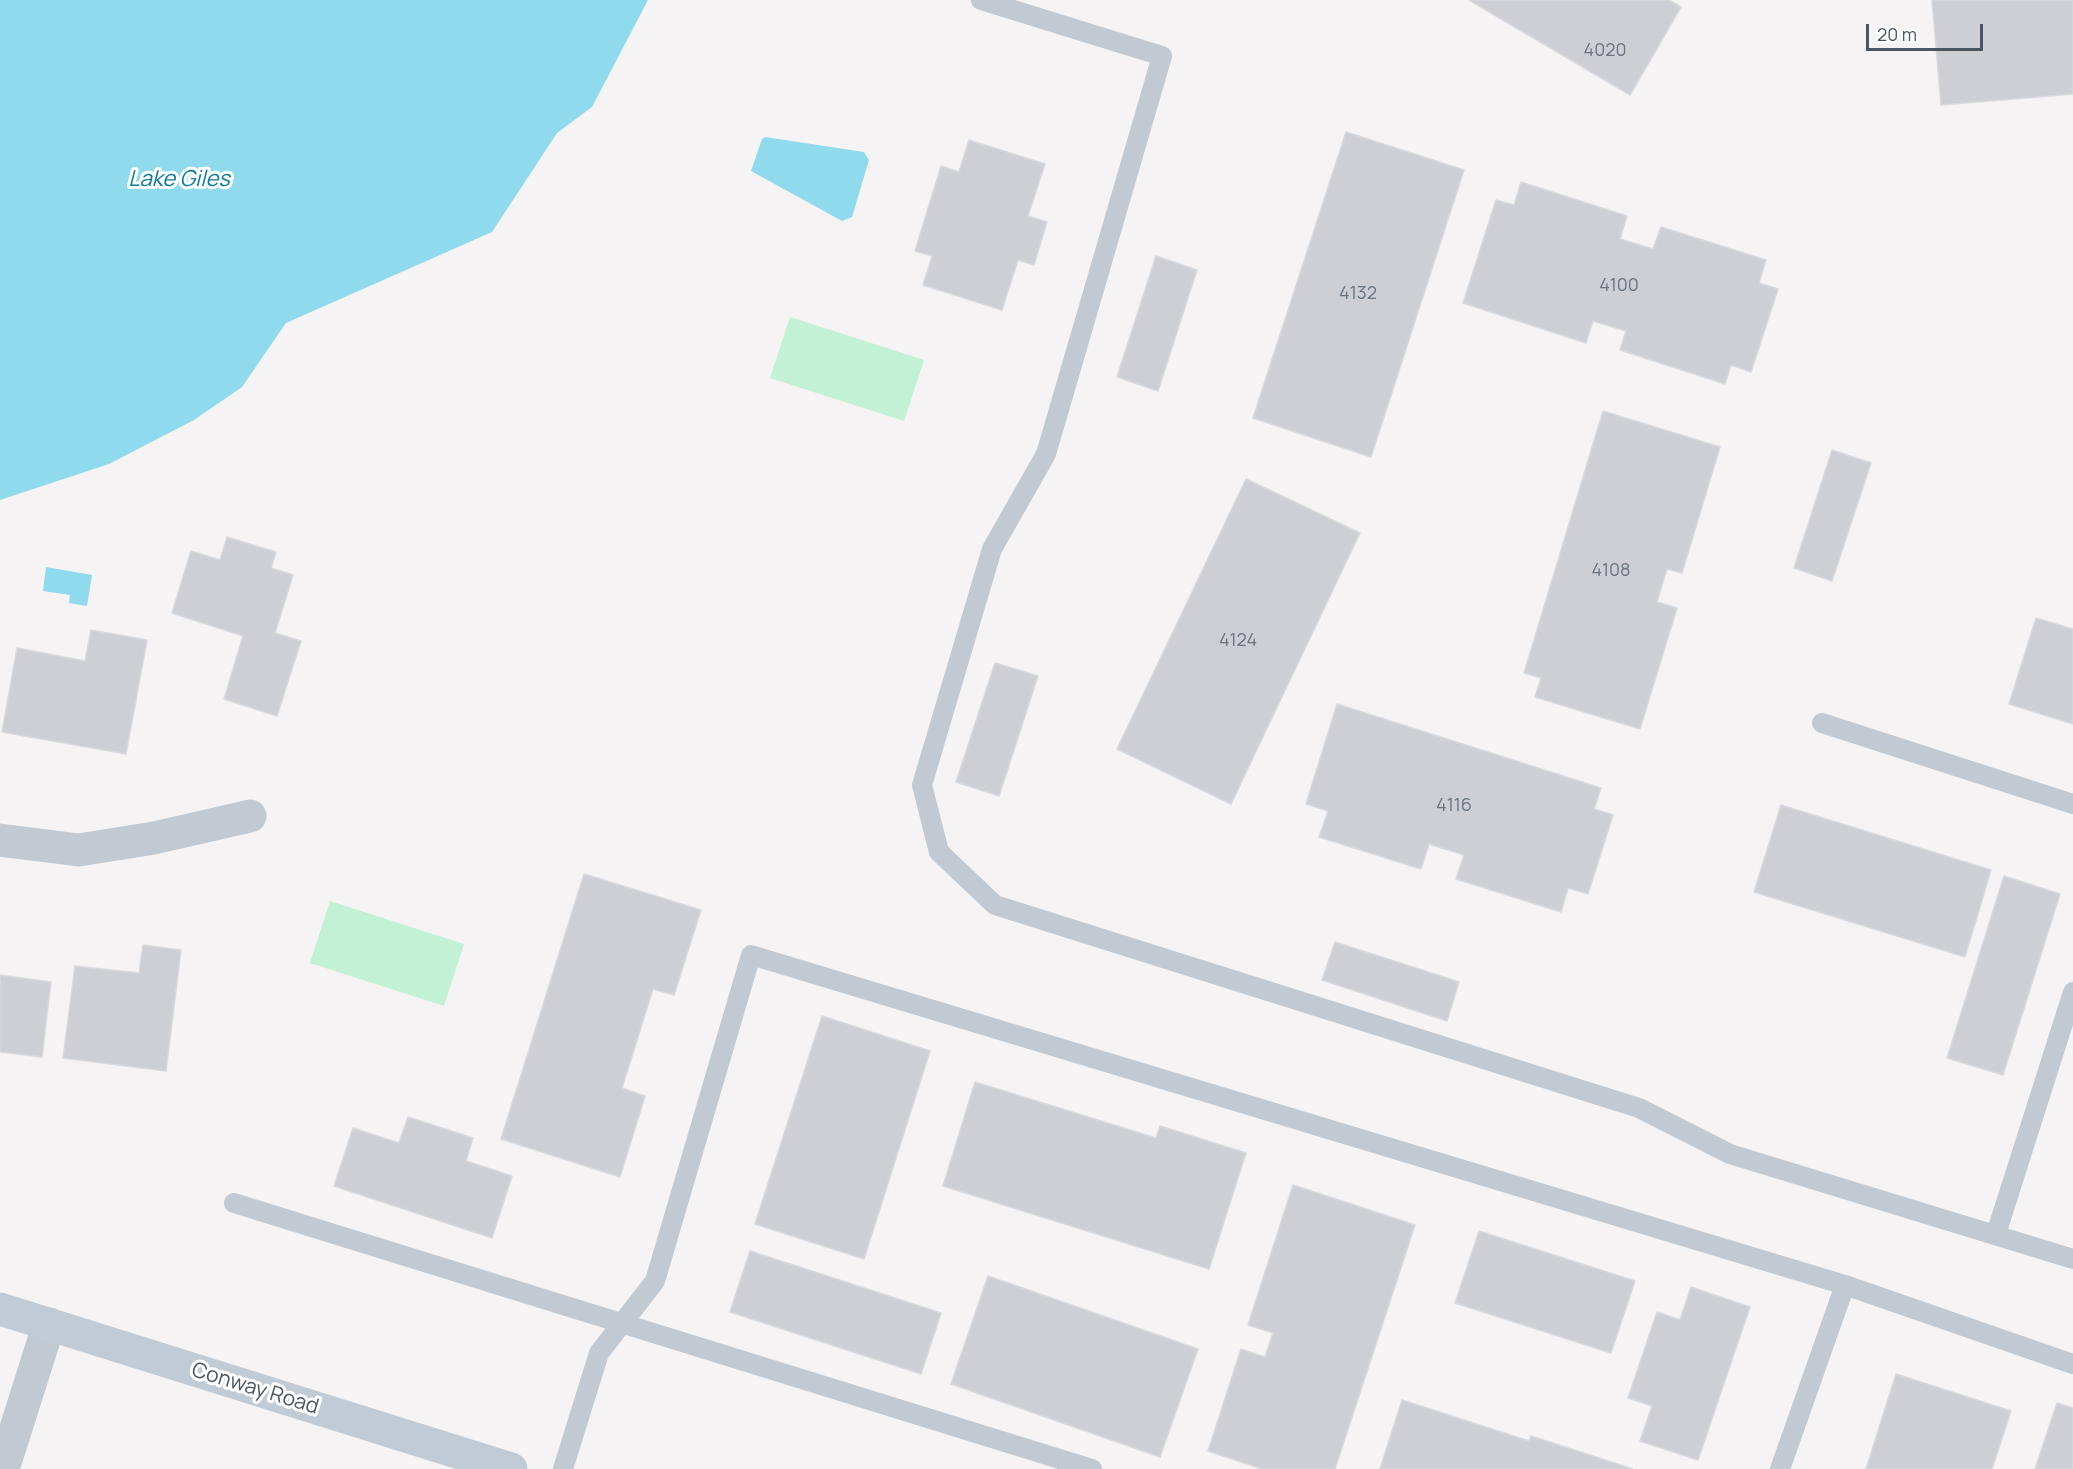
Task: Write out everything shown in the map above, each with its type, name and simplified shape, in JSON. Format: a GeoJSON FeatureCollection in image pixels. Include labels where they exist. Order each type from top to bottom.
{"type":"FeatureCollection","features":[{"type":"Feature","properties":{"kind":"main road","name":"Conway Road"},"geometry":{"type":"LineString","coordinates":[[0,1309],[511,1469]]}},
{"type":"Feature","properties":{"kind":"street"},"geometry":{"type":"LineString","coordinates":[[0,840],[79,850],[154,838],[250,816]]}},
{"type":"Feature","properties":{"kind":"street"},"geometry":{"type":"LineString","coordinates":[[3,1469],[49,1324]]}},
{"type":"Feature","properties":{"kind":"lane"},"geometry":{"type":"LineString","coordinates":[[981,0],[1162,56],[1046,454],[992,549],[922,785],[939,852],[995,905],[1639,1108],[1730,1154],[2073,1259]]}},
{"type":"Feature","properties":{"kind":"lane"},"geometry":{"type":"LineString","coordinates":[[1822,723],[2073,804]]}},
{"type":"Feature","properties":{"kind":"lane"},"geometry":{"type":"LineString","coordinates":[[563,1469],[599,1353],[655,1281],[752,955],[1845,1285],[2073,1364]]}},
{"type":"Feature","properties":{"kind":"lane"},"geometry":{"type":"LineString","coordinates":[[1996,1234],[2073,992]]}},
{"type":"Feature","properties":{"kind":"lane"},"geometry":{"type":"LineString","coordinates":[[234,1203],[1092,1469]]}},
{"type":"Feature","properties":{"kind":"lane"},"geometry":{"type":"LineString","coordinates":[[1780,1469],[1845,1285]]}},
{"type":"Feature","properties":{"kind":"green space"},"geometry":{"type":"Polygon","coordinates":[[[790,317],[924,360],[904,421],[770,378],[790,317]]]}},
{"type":"Feature","properties":{"kind":"green space"},"geometry":{"type":"Polygon","coordinates":[[[330,901],[464,944],[444,1006],[310,963],[330,901]]]}},
{"type":"Feature","properties":{"kind":"water","name":"Lake Giles"},"geometry":{"type":"Polygon","coordinates":[[[0,0],[648,0],[592,107],[557,133],[492,232],[286,323],[242,387],[194,420],[109,464],[0,500],[0,0]]]}},
{"type":"Feature","properties":{"kind":"water"},"geometry":{"type":"Polygon","coordinates":[[[765,137],[864,152],[869,160],[852,217],[842,221],[751,171],[762,139],[765,137]]]}},
{"type":"Feature","properties":{"kind":"water"},"geometry":{"type":"Polygon","coordinates":[[[46,567],[92,575],[87,606],[69,603],[70,595],[43,591],[46,567]]]}},
{"type":"Feature","properties":{"kind":"building"},"geometry":{"type":"Polygon","coordinates":[[[1469,0],[1669,0],[1681,7],[1630,95],[1469,0]]]}},
{"type":"Feature","properties":{"kind":"building"},"geometry":{"type":"Polygon","coordinates":[[[1932,0],[2073,0],[2073,94],[1941,105],[1932,0]]]}},
{"type":"Feature","properties":{"kind":"building"},"geometry":{"type":"Polygon","coordinates":[[[1346,132],[1464,170],[1371,457],[1253,418],[1346,132]]]}},
{"type":"Feature","properties":{"kind":"building"},"geometry":{"type":"Polygon","coordinates":[[[969,140],[1045,164],[1028,216],[1047,222],[1034,265],[1018,260],[1002,310],[923,285],[932,256],[915,251],[941,166],[959,172],[969,140]]]}},
{"type":"Feature","properties":{"kind":"building"},"geometry":{"type":"Polygon","coordinates":[[[1521,182],[1627,216],[1620,239],[1653,249],[1661,227],[1766,260],[1759,283],[1778,289],[1751,372],[1731,365],[1725,384],[1620,350],[1626,331],[1593,321],[1586,343],[1463,303],[1496,200],[1514,205],[1521,182]]]}},
{"type":"Feature","properties":{"kind":"building"},"geometry":{"type":"Polygon","coordinates":[[[1156,256],[1197,270],[1158,391],[1117,377],[1156,256]]]}},
{"type":"Feature","properties":{"kind":"building"},"geometry":{"type":"Polygon","coordinates":[[[1603,411],[1720,447],[1682,573],[1667,569],[1657,602],[1677,608],[1640,729],[1535,697],[1541,678],[1524,673],[1603,411]]]}},
{"type":"Feature","properties":{"kind":"building"},"geometry":{"type":"Polygon","coordinates":[[[1832,450],[1871,463],[1832,581],[1794,568],[1832,450]]]}},
{"type":"Feature","properties":{"kind":"building"},"geometry":{"type":"Polygon","coordinates":[[[1246,479],[1360,533],[1231,804],[1117,749],[1246,479]]]}},
{"type":"Feature","properties":{"kind":"building"},"geometry":{"type":"Polygon","coordinates":[[[227,537],[276,552],[271,568],[293,575],[275,633],[301,641],[277,716],[224,699],[243,636],[172,613],[191,551],[220,560],[227,537]]]}},
{"type":"Feature","properties":{"kind":"building"},"geometry":{"type":"Polygon","coordinates":[[[2036,618],[2073,629],[2073,724],[2009,704],[2036,618]]]}},
{"type":"Feature","properties":{"kind":"building"},"geometry":{"type":"Polygon","coordinates":[[[91,630],[147,640],[126,754],[2,732],[17,648],[85,661],[91,630]]]}},
{"type":"Feature","properties":{"kind":"building"},"geometry":{"type":"Polygon","coordinates":[[[995,663],[1038,676],[999,796],[956,782],[995,663]]]}},
{"type":"Feature","properties":{"kind":"building"},"geometry":{"type":"Polygon","coordinates":[[[1337,704],[1601,788],[1594,809],[1613,815],[1588,894],[1568,888],[1561,912],[1456,879],[1464,855],[1429,844],[1421,869],[1319,837],[1328,811],[1306,804],[1337,704]]]}},
{"type":"Feature","properties":{"kind":"building"},"geometry":{"type":"Polygon","coordinates":[[[1781,805],[1991,870],[1965,957],[1754,892],[1781,805]]]}},
{"type":"Feature","properties":{"kind":"building"},"geometry":{"type":"Polygon","coordinates":[[[584,874],[701,910],[674,995],[653,989],[622,1088],[645,1096],[620,1177],[501,1139],[584,874]]]}},
{"type":"Feature","properties":{"kind":"building"},"geometry":{"type":"Polygon","coordinates":[[[2004,876],[2060,894],[2003,1075],[1947,1058],[2004,876]]]}},
{"type":"Feature","properties":{"kind":"building"},"geometry":{"type":"Polygon","coordinates":[[[1335,942],[1459,982],[1447,1021],[1322,980],[1335,942]]]}},
{"type":"Feature","properties":{"kind":"building"},"geometry":{"type":"Polygon","coordinates":[[[143,945],[181,950],[166,1071],[63,1058],[75,966],[139,973],[143,945]]]}},
{"type":"Feature","properties":{"kind":"building"},"geometry":{"type":"Polygon","coordinates":[[[0,975],[51,982],[42,1057],[0,1052],[0,975]]]}},
{"type":"Feature","properties":{"kind":"building"},"geometry":{"type":"Polygon","coordinates":[[[822,1016],[930,1051],[864,1259],[755,1224],[822,1016]]]}},
{"type":"Feature","properties":{"kind":"building"},"geometry":{"type":"Polygon","coordinates":[[[975,1082],[1156,1138],[1160,1126],[1246,1153],[1209,1269],[943,1186],[975,1082]]]}},
{"type":"Feature","properties":{"kind":"building"},"geometry":{"type":"Polygon","coordinates":[[[408,1117],[473,1138],[466,1161],[512,1176],[492,1238],[334,1186],[353,1128],[399,1143],[408,1117]]]}},
{"type":"Feature","properties":{"kind":"building"},"geometry":{"type":"Polygon","coordinates":[[[1293,1185],[1415,1225],[1335,1469],[1262,1469],[1208,1451],[1241,1349],[1265,1357],[1273,1333],[1248,1325],[1293,1185]]]}},
{"type":"Feature","properties":{"kind":"building"},"geometry":{"type":"Polygon","coordinates":[[[1479,1231],[1635,1281],[1611,1353],[1455,1303],[1479,1231]]]}},
{"type":"Feature","properties":{"kind":"building"},"geometry":{"type":"Polygon","coordinates":[[[750,1251],[941,1313],[921,1374],[730,1312],[750,1251]]]}},
{"type":"Feature","properties":{"kind":"building"},"geometry":{"type":"Polygon","coordinates":[[[988,1276],[1198,1349],[1160,1457],[951,1384],[988,1276]]]}},
{"type":"Feature","properties":{"kind":"building"},"geometry":{"type":"Polygon","coordinates":[[[1691,1287],[1750,1307],[1698,1460],[1640,1441],[1652,1406],[1628,1398],[1657,1312],[1680,1320],[1691,1287]]]}},
{"type":"Feature","properties":{"kind":"building"},"geometry":{"type":"Polygon","coordinates":[[[1896,1374],[2011,1411],[1992,1469],[1866,1469],[1896,1374]]]}},
{"type":"Feature","properties":{"kind":"building"},"geometry":{"type":"Polygon","coordinates":[[[1402,1400],[1529,1441],[1531,1436],[1633,1469],[1380,1469],[1402,1400]]]}},
{"type":"Feature","properties":{"kind":"building"},"geometry":{"type":"Polygon","coordinates":[[[2057,1403],[2073,1408],[2073,1469],[2035,1469],[2057,1403]]]}}]}
